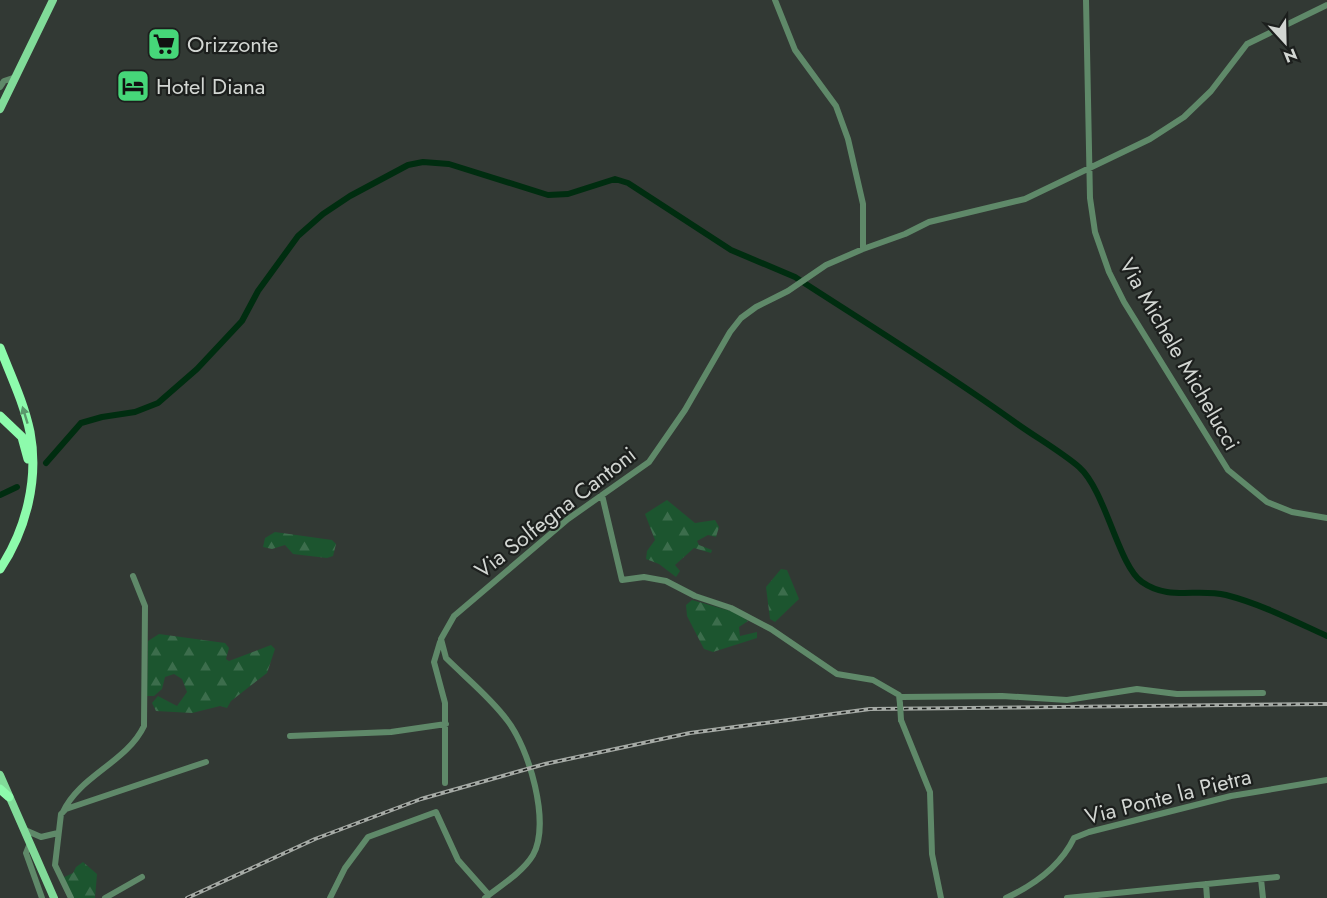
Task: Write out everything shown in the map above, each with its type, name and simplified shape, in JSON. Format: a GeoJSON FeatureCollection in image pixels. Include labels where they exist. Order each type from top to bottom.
{"type":"FeatureCollection","features":[{"type":"Feature","properties":{"kind":"highway"},"geometry":{"type":"LineString","coordinates":[[0,348],[30,431],[31,473],[27,512],[20,536],[0,569]]}},
{"type":"Feature","properties":{"kind":"highway"},"geometry":{"type":"LineString","coordinates":[[0,416],[22,437],[31,473]]}},
{"type":"Feature","properties":{"kind":"highway"},"geometry":{"type":"LineString","coordinates":[[0,789],[9,797]]}},
{"type":"Feature","properties":{"kind":"main road"},"geometry":{"type":"LineString","coordinates":[[0,109],[53,0]]}},
{"type":"Feature","properties":{"kind":"main road"},"geometry":{"type":"LineString","coordinates":[[0,776],[54,898]]}},
{"type":"Feature","properties":{"kind":"street"},"geometry":{"type":"LineString","coordinates":[[775,0],[795,50],[836,106],[848,139],[863,204],[863,249]]}},
{"type":"Feature","properties":{"kind":"street","name":"Via Michele Michelucci"},"geometry":{"type":"LineString","coordinates":[[1086,0],[1089,168],[1095,232],[1109,272],[1124,302],[1218,457],[1245,486],[1267,502],[1292,512],[1327,518]]}},
{"type":"Feature","properties":{"kind":"street","name":"Via Solfegna Cantoni"},"geometry":{"type":"LineString","coordinates":[[435,670],[434,662],[441,639],[454,616],[568,519],[649,462],[741,318],[756,307],[788,291],[826,265],[905,234],[929,222],[1024,199],[1150,140],[1184,117],[1211,91],[1247,44],[1327,2]]}},
{"type":"Feature","properties":{"kind":"street"},"geometry":{"type":"LineString","coordinates":[[0,87],[4,81],[16,76]]}},
{"type":"Feature","properties":{"kind":"street"},"geometry":{"type":"LineString","coordinates":[[602,495],[622,580],[644,576],[666,581],[695,596],[731,608],[771,629],[837,674],[873,680],[901,701],[1002,696],[1067,699],[1137,688],[1177,694],[1263,693]]}},
{"type":"Feature","properties":{"kind":"street"},"geometry":{"type":"LineString","coordinates":[[71,898],[55,865],[59,817],[76,793],[121,753],[144,726],[145,606],[133,576]]}},
{"type":"Feature","properties":{"kind":"street"},"geometry":{"type":"LineString","coordinates":[[330,898],[345,868],[368,837],[436,812],[458,860],[487,896],[533,855],[540,835],[540,815],[520,739],[507,719],[449,661],[441,648],[441,639]]}},
{"type":"Feature","properties":{"kind":"street"},"geometry":{"type":"LineString","coordinates":[[445,783],[445,703],[435,670],[449,661]]}},
{"type":"Feature","properties":{"kind":"street"},"geometry":{"type":"LineString","coordinates":[[901,701],[901,720],[930,792],[932,854],[941,898]]}},
{"type":"Feature","properties":{"kind":"street"},"geometry":{"type":"LineString","coordinates":[[290,736],[391,732],[446,724]]}},
{"type":"Feature","properties":{"kind":"street"},"geometry":{"type":"LineString","coordinates":[[63,812],[206,762]]}},
{"type":"Feature","properties":{"kind":"street","name":"Via Ponte la Pietra"},"geometry":{"type":"LineString","coordinates":[[1006,898],[1032,886],[1065,855],[1074,838],[1089,832],[1231,796],[1327,780]]}},
{"type":"Feature","properties":{"kind":"street"},"geometry":{"type":"LineString","coordinates":[[25,830],[41,837]]}},
{"type":"Feature","properties":{"kind":"street"},"geometry":{"type":"LineString","coordinates":[[42,898],[26,853],[41,837],[58,832]]}},
{"type":"Feature","properties":{"kind":"street"},"geometry":{"type":"LineString","coordinates":[[105,898],[142,877]]}},
{"type":"Feature","properties":{"kind":"street"},"geometry":{"type":"LineString","coordinates":[[1067,898],[1277,877]]}},
{"type":"Feature","properties":{"kind":"street"},"geometry":{"type":"LineString","coordinates":[[1261,879],[1263,898]]}},
{"type":"Feature","properties":{"kind":"street"},"geometry":{"type":"LineString","coordinates":[[1206,884],[1208,898]]}},
{"type":"Feature","properties":{"kind":"green space"},"geometry":{"type":"Polygon","coordinates":[[[667,500],[695,523],[715,520],[719,527],[716,537],[708,535],[697,541],[699,545],[712,550],[711,553],[694,548],[675,565],[680,571],[676,577],[659,564],[646,559],[647,551],[655,540],[645,514],[667,500]]]}},
{"type":"Feature","properties":{"kind":"green space"},"geometry":{"type":"Polygon","coordinates":[[[275,532],[332,540],[336,544],[333,556],[327,558],[293,554],[285,545],[272,549],[263,547],[265,538],[275,532]]]}},
{"type":"Feature","properties":{"kind":"green space"},"geometry":{"type":"Polygon","coordinates":[[[781,569],[787,570],[799,599],[775,622],[770,619],[766,587],[781,569]]]}},
{"type":"Feature","properties":{"kind":"green space"},"geometry":{"type":"Polygon","coordinates":[[[692,600],[738,613],[748,621],[739,627],[740,636],[757,632],[757,638],[713,652],[704,649],[687,616],[686,605],[692,600]]]}},
{"type":"Feature","properties":{"kind":"green space"},"geometry":{"type":"Polygon","coordinates":[[[159,634],[225,643],[229,648],[226,659],[229,661],[271,645],[275,649],[267,673],[231,701],[227,708],[220,706],[192,713],[156,711],[152,703],[158,696],[177,706],[187,692],[182,679],[174,674],[165,677],[162,689],[154,696],[147,696],[148,641],[159,634]]]}},
{"type":"Feature","properties":{"kind":"green space"},"geometry":{"type":"Polygon","coordinates":[[[83,862],[97,874],[95,898],[74,898],[62,878],[73,873],[76,867],[83,862]]]}},
{"type":"Feature","properties":{"kind":"waterway"},"geometry":{"type":"LineString","coordinates":[[46,463],[81,423],[135,412],[158,403],[197,369],[242,321],[258,291],[298,236],[323,214],[350,196],[408,165],[423,162],[449,164],[548,195],[568,194],[615,179],[628,183],[731,250],[795,277],[934,367],[1072,461],[1088,478],[1097,493],[1126,560],[1142,582],[1152,588],[1173,593],[1226,595],[1277,613],[1327,636]]}},
{"type":"Feature","properties":{"kind":"waterway"},"geometry":{"type":"LineString","coordinates":[[0,495],[17,487]]}},
{"type":"Feature","properties":{"kind":"railway"},"geometry":{"type":"LineString","coordinates":[[187,898],[315,839],[421,799],[545,764],[690,733],[870,709],[1327,704]]}},
{"type":"Feature","properties":{"kind":"place","name":"Orizzonte"},"geometry":{"type":"Point","coordinates":[164,44]}},
{"type":"Feature","properties":{"kind":"place","name":"Hotel Diana"},"geometry":{"type":"Point","coordinates":[133,86]}}]}
